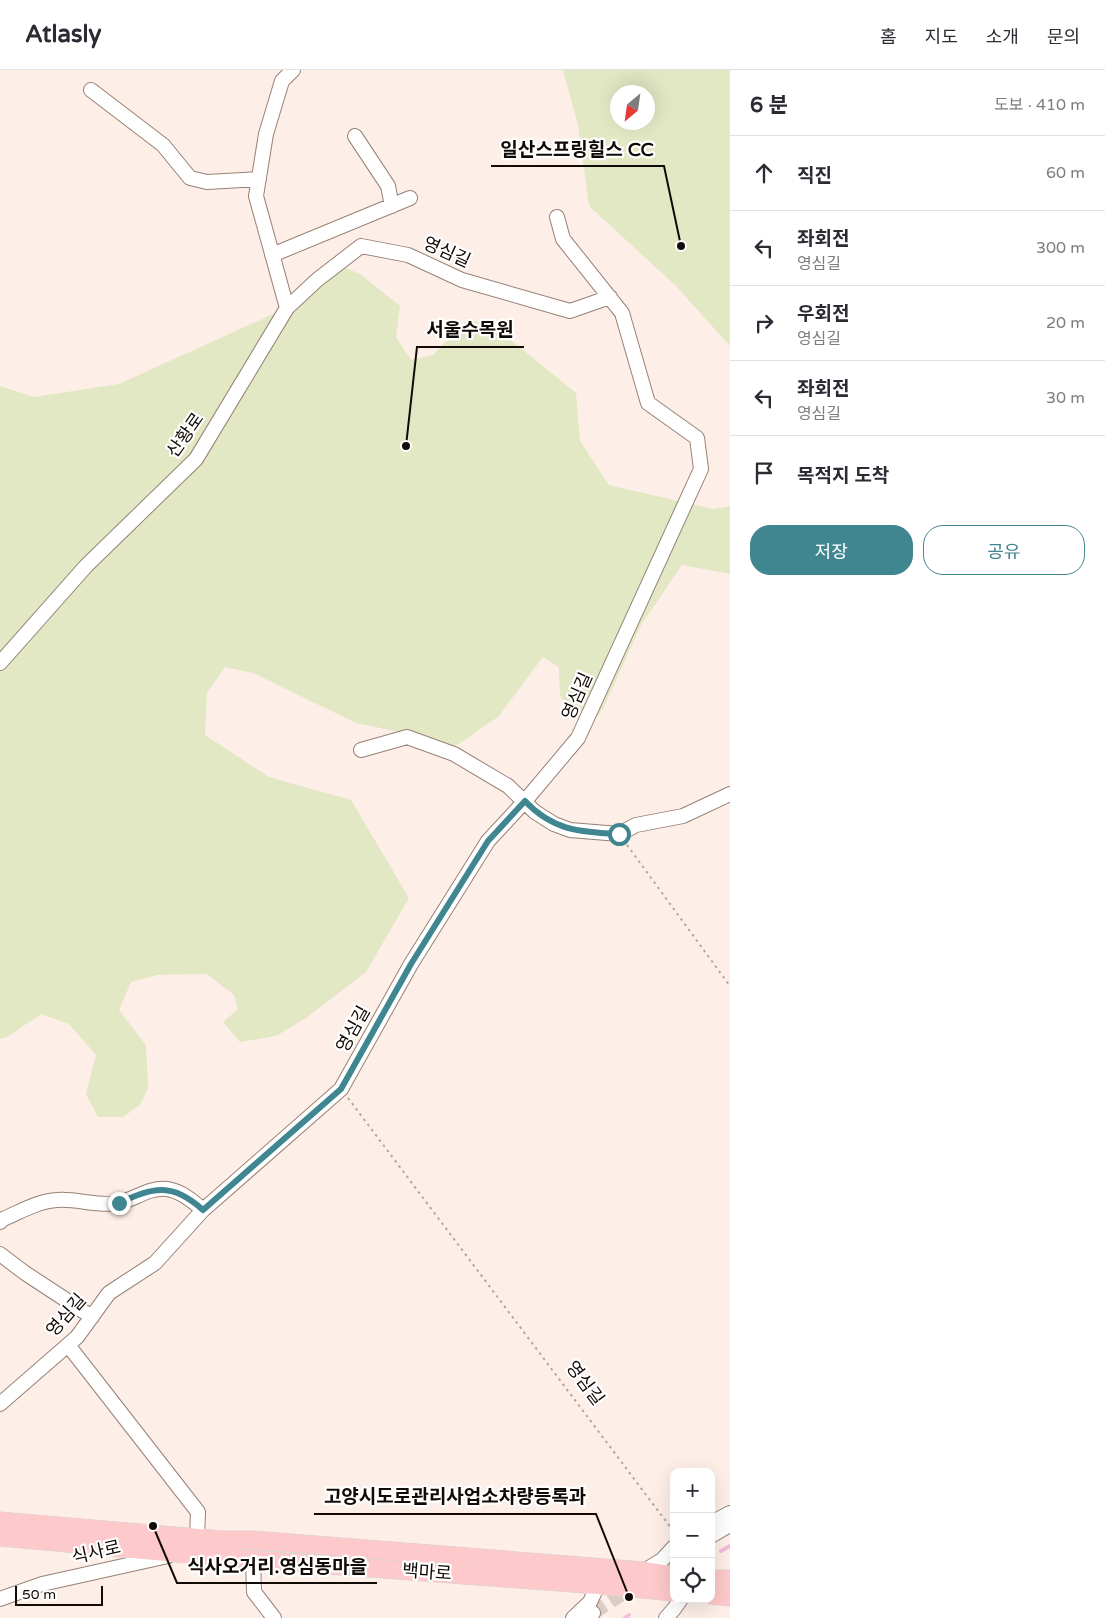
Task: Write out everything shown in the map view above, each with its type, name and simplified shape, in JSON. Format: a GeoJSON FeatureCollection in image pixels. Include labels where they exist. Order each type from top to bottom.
{"type":"FeatureCollection","features":[{"type":"Feature","properties":{"kind":"main road","name":"백마로"},"geometry":{"type":"LineString","coordinates":[[0,1521],[222,1540],[253,1540],[644,1571],[670,1575]]}},
{"type":"Feature","properties":{"kind":"main road","name":"백마로"},"geometry":{"type":"LineString","coordinates":[[0,1537],[670,1592]]}},
{"type":"Feature","properties":{"kind":"main road"},"geometry":{"type":"LineString","coordinates":[[715,1579],[730,1579]]}},
{"type":"Feature","properties":{"kind":"main road"},"geometry":{"type":"LineString","coordinates":[[715,1595],[730,1597]]}},
{"type":"Feature","properties":{"kind":"street"},"geometry":{"type":"LineString","coordinates":[[287,308],[256,196],[266,134],[282,81],[292,70]]}},
{"type":"Feature","properties":{"kind":"street"},"geometry":{"type":"LineString","coordinates":[[91,90],[163,145],[190,178],[207,182],[259,179]]}},
{"type":"Feature","properties":{"kind":"street"},"geometry":{"type":"LineString","coordinates":[[355,136],[388,186],[392,206]]}},
{"type":"Feature","properties":{"kind":"street"},"geometry":{"type":"LineString","coordinates":[[272,255],[410,198]]}},
{"type":"Feature","properties":{"kind":"street","name":"영심길"},"geometry":{"type":"LineString","coordinates":[[0,1404],[77,1337],[109,1293],[155,1263],[203,1210],[341,1089],[411,964],[488,841],[525,801],[578,738],[701,469],[697,438],[648,403],[622,313],[563,239],[557,217]]}},
{"type":"Feature","properties":{"kind":"street","name":"영심길"},"geometry":{"type":"LineString","coordinates":[[287,308],[317,280],[361,246],[408,255],[462,280],[570,311],[610,298]]}},
{"type":"Feature","properties":{"kind":"street","name":"산황로"},"geometry":{"type":"LineString","coordinates":[[0,663],[86,566],[196,459],[287,308]]}},
{"type":"Feature","properties":{"kind":"street"},"geometry":{"type":"LineString","coordinates":[[361,750],[407,737],[454,754],[508,786],[535,812],[554,824],[570,830],[619,834],[636,825],[683,816],[730,794]]}},
{"type":"Feature","properties":{"kind":"street"},"geometry":{"type":"LineString","coordinates":[[0,1222],[38,1204],[58,1199],[92,1204],[119,1203],[143,1192],[166,1189],[190,1198],[203,1210]]}},
{"type":"Feature","properties":{"kind":"street"},"geometry":{"type":"LineString","coordinates":[[0,1254],[92,1317]]}},
{"type":"Feature","properties":{"kind":"street"},"geometry":{"type":"LineString","coordinates":[[68,1345],[198,1512],[197,1537]]}},
{"type":"Feature","properties":{"kind":"street"},"geometry":{"type":"LineString","coordinates":[[715,1521],[730,1513]]}},
{"type":"Feature","properties":{"kind":"street"},"geometry":{"type":"LineString","coordinates":[[715,1534],[726,1527],[730,1522]]}},
{"type":"Feature","properties":{"kind":"street","name":"식사로"},"geometry":{"type":"LineString","coordinates":[[0,1599],[42,1584],[179,1553],[197,1537]]}},
{"type":"Feature","properties":{"kind":"street"},"geometry":{"type":"LineString","coordinates":[[644,1571],[662,1560],[670,1551]]}},
{"type":"Feature","properties":{"kind":"street"},"geometry":{"type":"LineString","coordinates":[[253,1559],[254,1592],[274,1618]]}},
{"type":"Feature","properties":{"kind":"street"},"geometry":{"type":"LineString","coordinates":[[573,1618],[590,1602],[598,1585]]}},
{"type":"Feature","properties":{"kind":"street"},"geometry":{"type":"LineString","coordinates":[[666,1618],[678,1603]]}},
{"type":"Feature","properties":{"kind":"path"},"geometry":{"type":"LineString","coordinates":[[619,834],[730,986]]}},
{"type":"Feature","properties":{"kind":"path","name":"영심길"},"geometry":{"type":"LineString","coordinates":[[341,1089],[670,1527]]}},
{"type":"Feature","properties":{"kind":"green space"},"geometry":{"type":"Polygon","coordinates":[[[563,70],[730,70],[730,346],[676,286],[589,206],[578,125],[563,70]]]}},
{"type":"Feature","properties":{"kind":"green space"},"geometry":{"type":"Polygon","coordinates":[[[341,266],[360,274],[400,306],[396,337],[411,360],[433,355],[469,318],[507,337],[576,393],[580,441],[609,485],[713,509],[730,506],[730,574],[682,565],[641,625],[604,707],[590,726],[578,719],[560,696],[559,667],[543,657],[498,717],[451,749],[424,737],[356,723],[253,673],[225,667],[207,693],[205,735],[269,777],[351,800],[409,898],[366,972],[306,1018],[276,1036],[240,1042],[223,1022],[238,1009],[234,995],[207,974],[157,975],[131,982],[119,1010],[146,1045],[148,1088],[140,1105],[123,1117],[98,1117],[86,1094],[96,1055],[69,1024],[41,1014],[7,1037],[0,1039],[0,386],[34,397],[119,384],[304,300],[341,266]]]}},
{"type":"Feature","properties":{"kind":"waterway"},"geometry":{"type":"LineString","coordinates":[[721,1551],[730,1546]]}},
{"type":"Feature","properties":{"kind":"waterway"},"geometry":{"type":"LineString","coordinates":[[625,1618],[629,1615]]}},
{"type":"Feature","properties":{"kind":"tunnel"},"geometry":{"type":"LineString","coordinates":[[593,1613],[670,1563]]}},
{"type":"Feature","properties":{"kind":"place","name":"일산스프링힐스 CC"},"geometry":{"type":"Point","coordinates":[681,246]}},
{"type":"Feature","properties":{"kind":"place","name":"서울수목원"},"geometry":{"type":"Point","coordinates":[406,446]}},
{"type":"Feature","properties":{"kind":"place","name":"식사오거리.영심동마을"},"geometry":{"type":"Point","coordinates":[153,1526]}},
{"type":"Feature","properties":{"kind":"place","name":"고양시도로관리사업소차량등록과"},"geometry":{"type":"Point","coordinates":[629,1597]}},
{"type":"Feature","properties":{"kind":"route"},"geometry":{"type":"LineString","coordinates":[[119,1203],[143,1192],[166,1189],[190,1198],[203,1210],[341,1089],[411,964],[488,841],[525,801],[535,812],[554,824],[570,830],[619,834]]}}]}
